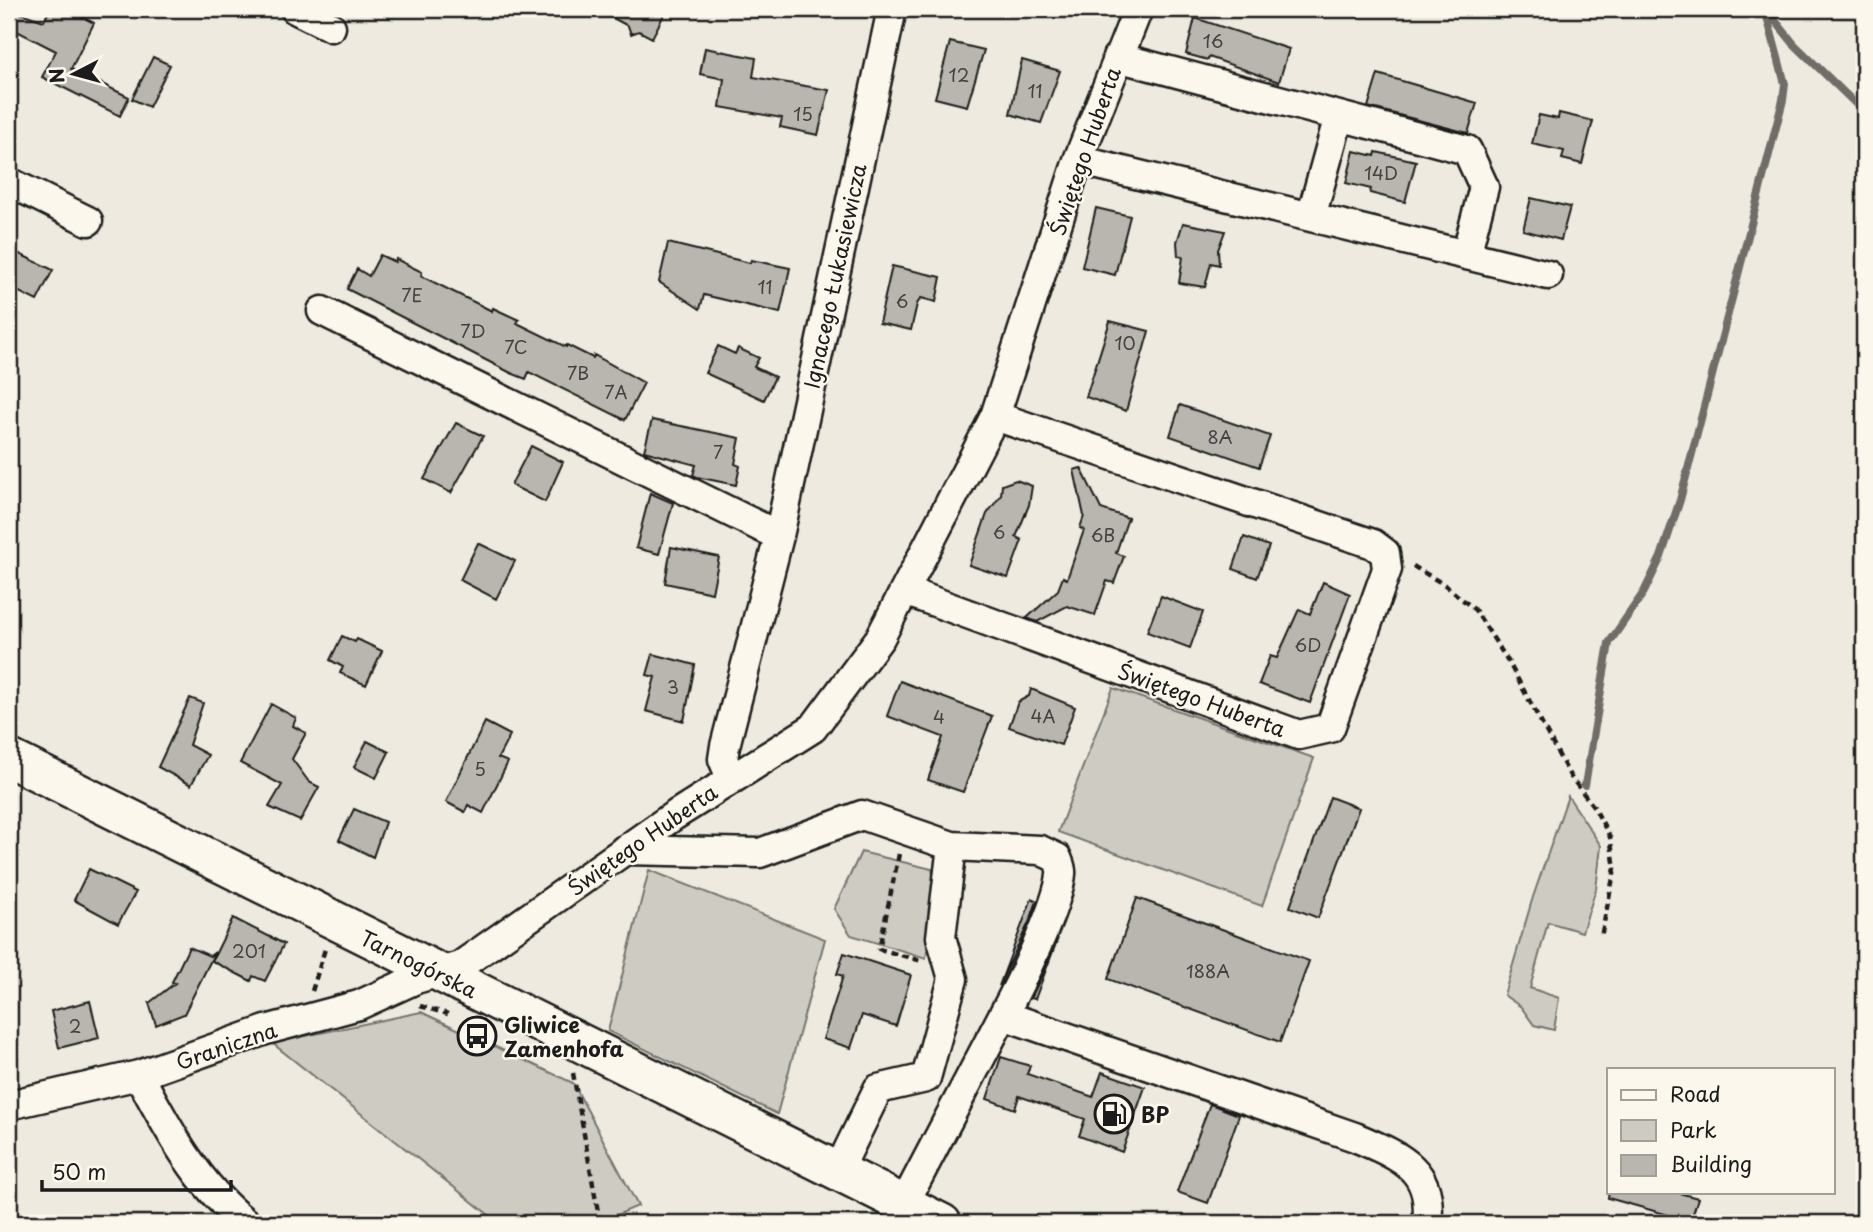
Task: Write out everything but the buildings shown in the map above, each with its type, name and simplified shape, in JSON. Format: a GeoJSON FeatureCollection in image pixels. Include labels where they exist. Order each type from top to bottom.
{"type":"FeatureCollection","features":[{"type":"Feature","properties":{"kind":"main road","name":"Tarnogórska"},"geometry":{"type":"LineString","coordinates":[[9,758],[942,1223]]}},
{"type":"Feature","properties":{"kind":"street"},"geometry":{"type":"LineString","coordinates":[[295,9],[331,27]]}},
{"type":"Feature","properties":{"kind":"street","name":"Świętego Huberta"},"geometry":{"type":"LineString","coordinates":[[439,972],[460,966],[624,850],[731,778],[813,728],[880,638],[995,416],[1078,160],[1138,9]]}},
{"type":"Feature","properties":{"kind":"street","name":"Ignacego Łukasiewicza"},"geometry":{"type":"LineString","coordinates":[[731,778],[723,759],[725,746],[779,536],[884,11]]}},
{"type":"Feature","properties":{"kind":"street"},"geometry":{"type":"LineString","coordinates":[[1117,57],[1467,150],[1484,187],[1466,255]]}},
{"type":"Feature","properties":{"kind":"street"},"geometry":{"type":"LineString","coordinates":[[1311,217],[1339,116]]}},
{"type":"Feature","properties":{"kind":"street"},"geometry":{"type":"LineString","coordinates":[[1078,160],[1548,275]]}},
{"type":"Feature","properties":{"kind":"street"},"geometry":{"type":"LineString","coordinates":[[9,182],[88,221]]}},
{"type":"Feature","properties":{"kind":"street"},"geometry":{"type":"LineString","coordinates":[[322,311],[779,536]]}},
{"type":"Feature","properties":{"kind":"street"},"geometry":{"type":"LineString","coordinates":[[995,416],[1373,544],[1385,552]]}},
{"type":"Feature","properties":{"kind":"street","name":"Świętego Huberta"},"geometry":{"type":"LineString","coordinates":[[905,591],[1299,735],[1330,729],[1387,569],[1385,552]]}},
{"type":"Feature","properties":{"kind":"street"},"geometry":{"type":"LineString","coordinates":[[624,850],[760,853],[862,815],[952,846],[1040,850],[1057,858],[1062,872],[1051,906],[1003,1015],[904,1204]]}},
{"type":"Feature","properties":{"kind":"street"},"geometry":{"type":"LineString","coordinates":[[838,1171],[877,1089],[926,1078],[953,979],[941,937],[952,846]]}},
{"type":"Feature","properties":{"kind":"street","name":"Graniczna"},"geometry":{"type":"LineString","coordinates":[[9,1105],[139,1075],[266,1030],[359,1005],[439,972]]}},
{"type":"Feature","properties":{"kind":"street"},"geometry":{"type":"LineString","coordinates":[[1003,1015],[1355,1137],[1398,1156],[1426,1186],[1429,1203],[1427,1223]]}},
{"type":"Feature","properties":{"kind":"street"},"geometry":{"type":"LineString","coordinates":[[139,1075],[188,1160],[228,1209],[246,1223]]}},
{"type":"Feature","properties":{"kind":"path"},"geometry":{"type":"LineString","coordinates":[[1385,552],[1445,585],[1475,610],[1508,661],[1570,776],[1599,817],[1610,837],[1615,868],[1601,937]]}},
{"type":"Feature","properties":{"kind":"path"},"geometry":{"type":"LineString","coordinates":[[906,830],[879,949],[950,968]]}},
{"type":"Feature","properties":{"kind":"path"},"geometry":{"type":"LineString","coordinates":[[573,1072],[600,1223]]}},
{"type":"Feature","properties":{"kind":"green space"},"geometry":{"type":"Polygon","coordinates":[[[1113,688],[1314,758],[1262,906],[1058,832],[1113,688]]]}},
{"type":"Feature","properties":{"kind":"green space"},"geometry":{"type":"Polygon","coordinates":[[[1568,796],[1601,846],[1596,889],[1582,932],[1548,922],[1530,988],[1559,998],[1554,1030],[1534,1025],[1521,1007],[1504,995],[1533,897],[1568,796]]]}},
{"type":"Feature","properties":{"kind":"green space"},"geometry":{"type":"Polygon","coordinates":[[[861,852],[932,869],[935,885],[926,958],[851,935],[834,909],[861,852]]]}},
{"type":"Feature","properties":{"kind":"green space"},"geometry":{"type":"Polygon","coordinates":[[[649,870],[825,939],[777,1114],[608,1031],[649,870]]]}},
{"type":"Feature","properties":{"kind":"green space"},"geometry":{"type":"Polygon","coordinates":[[[421,1012],[573,1083],[638,1206],[598,1223],[499,1223],[272,1043],[421,1012]]]}},
{"type":"Feature","properties":{"kind":"waterway"},"geometry":{"type":"LineString","coordinates":[[1585,785],[1609,643],[1644,592],[1661,557],[1680,500],[1783,100],[1785,84],[1765,9]]}},
{"type":"Feature","properties":{"kind":"waterway"},"geometry":{"type":"LineString","coordinates":[[1770,14],[1794,44],[1860,108]]}},
{"type":"Feature","properties":{"kind":"place","name":"Gliwice Zamenhofa"},"geometry":{"type":"Point","coordinates":[477,1036]}},
{"type":"Feature","properties":{"kind":"place","name":"BP"},"geometry":{"type":"Point","coordinates":[1114,1114]}}]}
